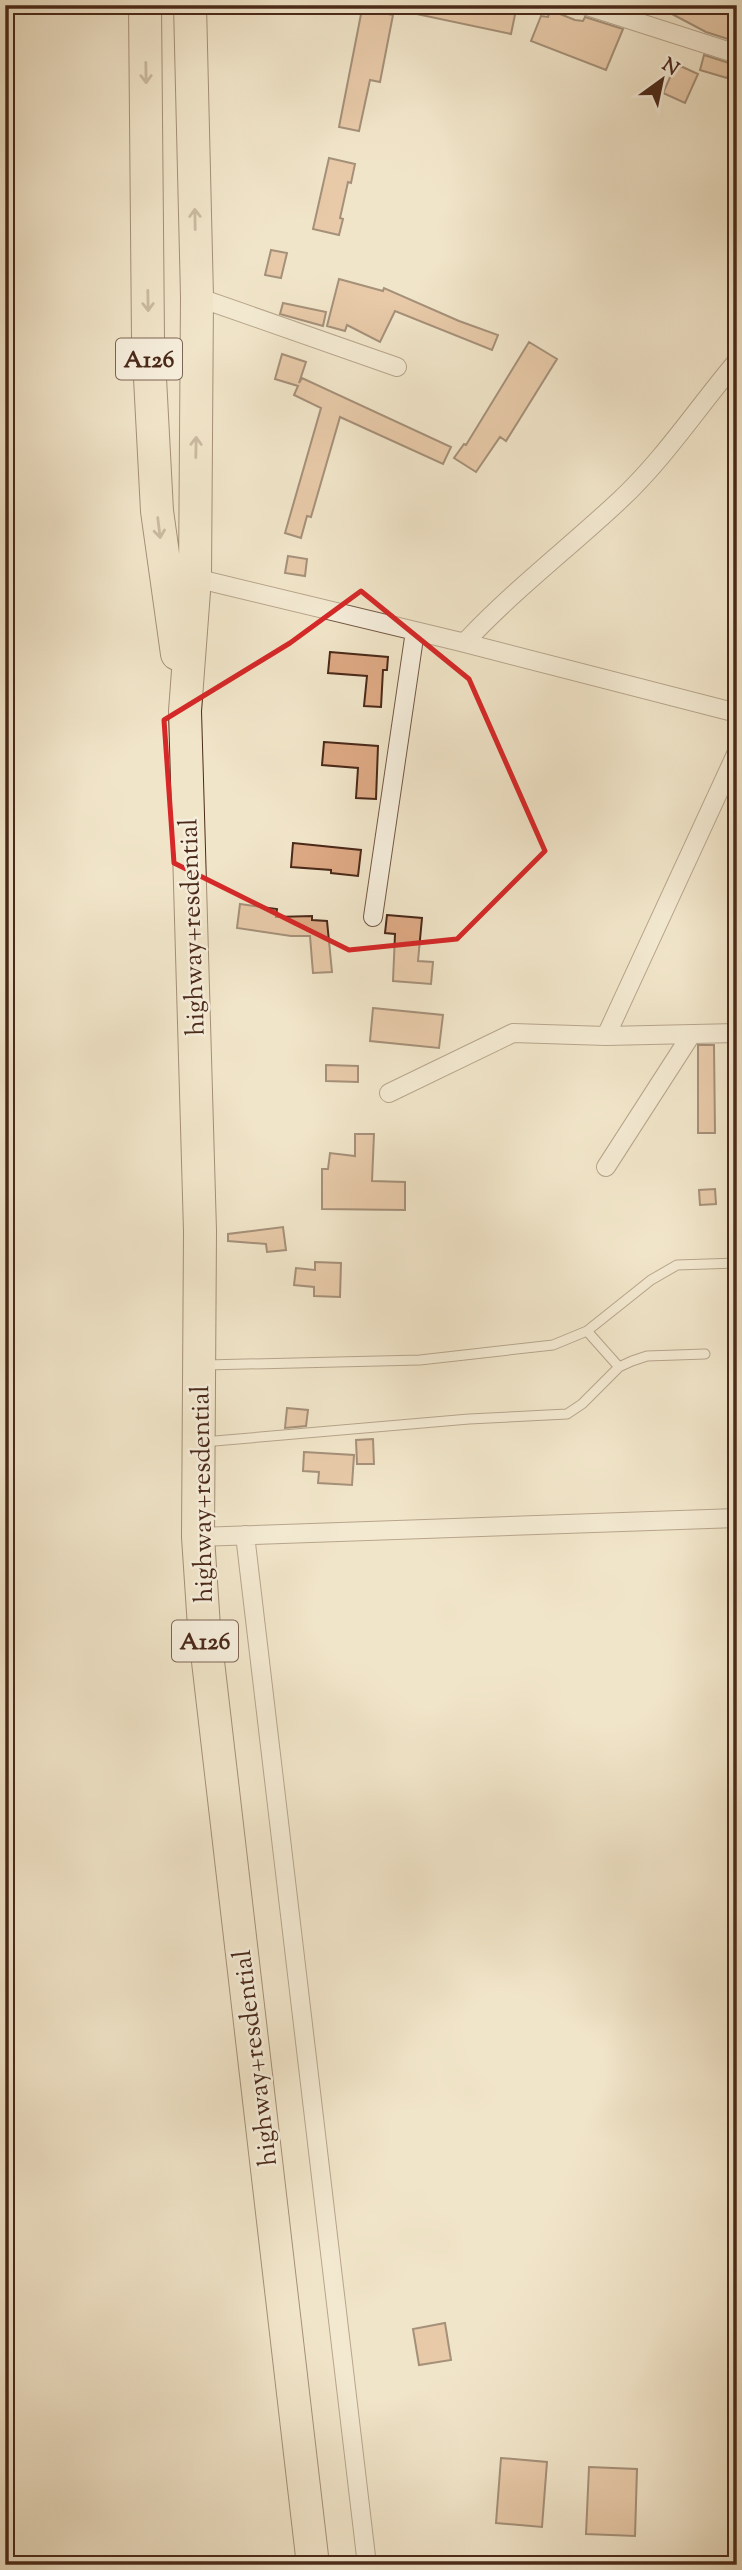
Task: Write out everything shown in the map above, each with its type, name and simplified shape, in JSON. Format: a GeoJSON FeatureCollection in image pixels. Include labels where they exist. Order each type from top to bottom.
{"type":"FeatureCollection","features":[{"type":"Feature","properties":{"kind":"highway","name":"A126"},"geometry":{"type":"LineString","coordinates":[[145,5],[148,340],[157,511],[185,711]]}},
{"type":"Feature","properties":{"kind":"highway","name":"A126"},"geometry":{"type":"LineString","coordinates":[[185,711],[195,578],[197,297],[190,5]]}},
{"type":"Feature","properties":{"kind":"highway","name":"highway+resdential"},"geometry":{"type":"LineString","coordinates":[[185,711],[200,1231],[198,1537],[204,1627],[313,2565]]}},
{"type":"Feature","properties":{"kind":"street"},"geometry":{"type":"LineString","coordinates":[[584,5],[737,54]]}},
{"type":"Feature","properties":{"kind":"street"},"geometry":{"type":"LineString","coordinates":[[197,297],[397,367]]}},
{"type":"Feature","properties":{"kind":"street"},"geometry":{"type":"LineString","coordinates":[[461,642],[467,640],[505,602],[621,499],[648,471],[737,361]]}},
{"type":"Feature","properties":{"kind":"street"},"geometry":{"type":"LineString","coordinates":[[195,578],[461,642],[737,713]]}},
{"type":"Feature","properties":{"kind":"street"},"geometry":{"type":"LineString","coordinates":[[373,917],[415,631]]}},
{"type":"Feature","properties":{"kind":"street"},"geometry":{"type":"LineString","coordinates":[[606,1036],[737,752]]}},
{"type":"Feature","properties":{"kind":"street"},"geometry":{"type":"LineString","coordinates":[[389,1093],[513,1033],[606,1036],[737,1033]]}},
{"type":"Feature","properties":{"kind":"street"},"geometry":{"type":"LineString","coordinates":[[606,1167],[691,1035]]}},
{"type":"Feature","properties":{"kind":"street"},"geometry":{"type":"LineString","coordinates":[[198,1537],[737,1518]]}},
{"type":"Feature","properties":{"kind":"street"},"geometry":{"type":"LineString","coordinates":[[245,1535],[367,2565]]}},
{"type":"Feature","properties":{"kind":"lane"},"geometry":{"type":"LineString","coordinates":[[200,1365],[419,1360],[553,1345],[587,1331],[651,1280],[677,1265],[737,1263]]}},
{"type":"Feature","properties":{"kind":"lane"},"geometry":{"type":"LineString","coordinates":[[587,1331],[619,1367]]}},
{"type":"Feature","properties":{"kind":"lane"},"geometry":{"type":"LineString","coordinates":[[198,1442],[456,1420],[567,1414],[582,1404],[619,1367],[647,1356],[705,1354]]}},
{"type":"Feature","properties":{"kind":"highlighted area"},"geometry":{"type":"Polygon","coordinates":[[[361,591],[469,679],[545,851],[457,939],[349,950],[174,863],[164,720],[290,643],[361,591]]]}},
{"type":"Feature","properties":{"kind":"building"},"geometry":{"type":"Polygon","coordinates":[[[408,5],[517,5],[511,34],[407,12],[408,5]]]}},
{"type":"Feature","properties":{"kind":"building"},"geometry":{"type":"Polygon","coordinates":[[[655,5],[737,5],[737,42],[706,32],[655,5]]]}},
{"type":"Feature","properties":{"kind":"building"},"geometry":{"type":"Polygon","coordinates":[[[362,9],[393,15],[380,82],[370,80],[359,131],[339,127],[362,9]]]}},
{"type":"Feature","properties":{"kind":"building"},"geometry":{"type":"Polygon","coordinates":[[[550,10],[575,20],[583,21],[585,17],[623,29],[606,70],[531,41],[541,16],[548,17],[550,10]]]}},
{"type":"Feature","properties":{"kind":"building"},"geometry":{"type":"Polygon","coordinates":[[[704,55],[732,64],[727,78],[700,70],[704,55]]]}},
{"type":"Feature","properties":{"kind":"building"},"geometry":{"type":"Polygon","coordinates":[[[676,64],[698,74],[685,103],[663,93],[676,64]]]}},
{"type":"Feature","properties":{"kind":"building"},"geometry":{"type":"Polygon","coordinates":[[[329,158],[355,164],[351,183],[348,182],[339,235],[313,229],[329,158]]]}},
{"type":"Feature","properties":{"kind":"building"},"geometry":{"type":"Polygon","coordinates":[[[271,250],[287,253],[281,278],[265,275],[271,250]]]}},
{"type":"Feature","properties":{"kind":"building"},"geometry":{"type":"Polygon","coordinates":[[[339,279],[383,291],[384,288],[498,335],[492,350],[395,311],[380,342],[347,325],[345,331],[327,326],[339,279]]]}},
{"type":"Feature","properties":{"kind":"building"},"geometry":{"type":"Polygon","coordinates":[[[283,303],[326,312],[323,326],[280,314],[283,303]]]}},
{"type":"Feature","properties":{"kind":"building"},"geometry":{"type":"Polygon","coordinates":[[[529,342],[557,359],[506,441],[500,437],[476,472],[454,458],[464,444],[466,445],[529,342]]]}},
{"type":"Feature","properties":{"kind":"building"},"geometry":{"type":"Polygon","coordinates":[[[282,354],[306,362],[299,383],[302,378],[451,447],[443,464],[340,417],[311,517],[307,516],[301,538],[285,533],[321,408],[294,395],[298,386],[275,379],[282,354]]]}},
{"type":"Feature","properties":{"kind":"building"},"geometry":{"type":"Polygon","coordinates":[[[288,556],[307,559],[305,576],[285,573],[288,556]]]}},
{"type":"Feature","properties":{"kind":"building"},"geometry":{"type":"Polygon","coordinates":[[[330,652],[388,657],[387,670],[383,670],[381,707],[364,706],[367,676],[328,673],[330,652]]]}},
{"type":"Feature","properties":{"kind":"building"},"geometry":{"type":"Polygon","coordinates":[[[324,742],[378,746],[376,799],[356,798],[358,768],[322,765],[324,742]]]}},
{"type":"Feature","properties":{"kind":"building"},"geometry":{"type":"Polygon","coordinates":[[[293,843],[361,850],[358,876],[331,873],[331,870],[291,867],[293,843]]]}},
{"type":"Feature","properties":{"kind":"building"},"geometry":{"type":"Polygon","coordinates":[[[240,904],[277,909],[276,917],[312,916],[312,920],[327,921],[332,972],[313,973],[310,936],[237,928],[240,904]]]}},
{"type":"Feature","properties":{"kind":"building"},"geometry":{"type":"Polygon","coordinates":[[[387,915],[422,918],[418,961],[433,962],[431,984],[393,981],[395,934],[385,933],[387,915]]]}},
{"type":"Feature","properties":{"kind":"building"},"geometry":{"type":"Polygon","coordinates":[[[373,1008],[443,1015],[439,1048],[370,1041],[373,1008]]]}},
{"type":"Feature","properties":{"kind":"building"},"geometry":{"type":"Polygon","coordinates":[[[698,1045],[714,1045],[715,1133],[698,1133],[698,1045]]]}},
{"type":"Feature","properties":{"kind":"building"},"geometry":{"type":"Polygon","coordinates":[[[326,1065],[358,1066],[358,1082],[326,1081],[326,1065]]]}},
{"type":"Feature","properties":{"kind":"building"},"geometry":{"type":"Polygon","coordinates":[[[355,1134],[374,1134],[372,1181],[405,1182],[405,1210],[322,1209],[322,1169],[328,1169],[330,1153],[355,1156],[355,1134]]]}},
{"type":"Feature","properties":{"kind":"building"},"geometry":{"type":"Polygon","coordinates":[[[715,1189],[716,1204],[700,1205],[699,1190],[715,1189]]]}},
{"type":"Feature","properties":{"kind":"building"},"geometry":{"type":"Polygon","coordinates":[[[283,1227],[286,1250],[267,1252],[266,1244],[228,1241],[228,1234],[283,1227]]]}},
{"type":"Feature","properties":{"kind":"building"},"geometry":{"type":"Polygon","coordinates":[[[315,1262],[341,1263],[340,1297],[314,1296],[314,1287],[294,1285],[296,1268],[315,1270],[315,1262]]]}},
{"type":"Feature","properties":{"kind":"building"},"geometry":{"type":"Polygon","coordinates":[[[287,1408],[308,1410],[306,1426],[285,1428],[287,1408]]]}},
{"type":"Feature","properties":{"kind":"building"},"geometry":{"type":"Polygon","coordinates":[[[373,1439],[374,1464],[357,1464],[356,1440],[373,1439]]]}},
{"type":"Feature","properties":{"kind":"building"},"geometry":{"type":"Polygon","coordinates":[[[304,1452],[354,1455],[352,1485],[318,1483],[319,1472],[303,1471],[304,1452]]]}},
{"type":"Feature","properties":{"kind":"building"},"geometry":{"type":"Polygon","coordinates":[[[445,2323],[451,2360],[419,2365],[413,2329],[445,2323]]]}},
{"type":"Feature","properties":{"kind":"building"},"geometry":{"type":"Polygon","coordinates":[[[501,2458],[547,2462],[542,2527],[496,2523],[501,2458]]]}},
{"type":"Feature","properties":{"kind":"building"},"geometry":{"type":"Polygon","coordinates":[[[589,2467],[637,2469],[635,2536],[586,2534],[589,2467]]]}}]}
